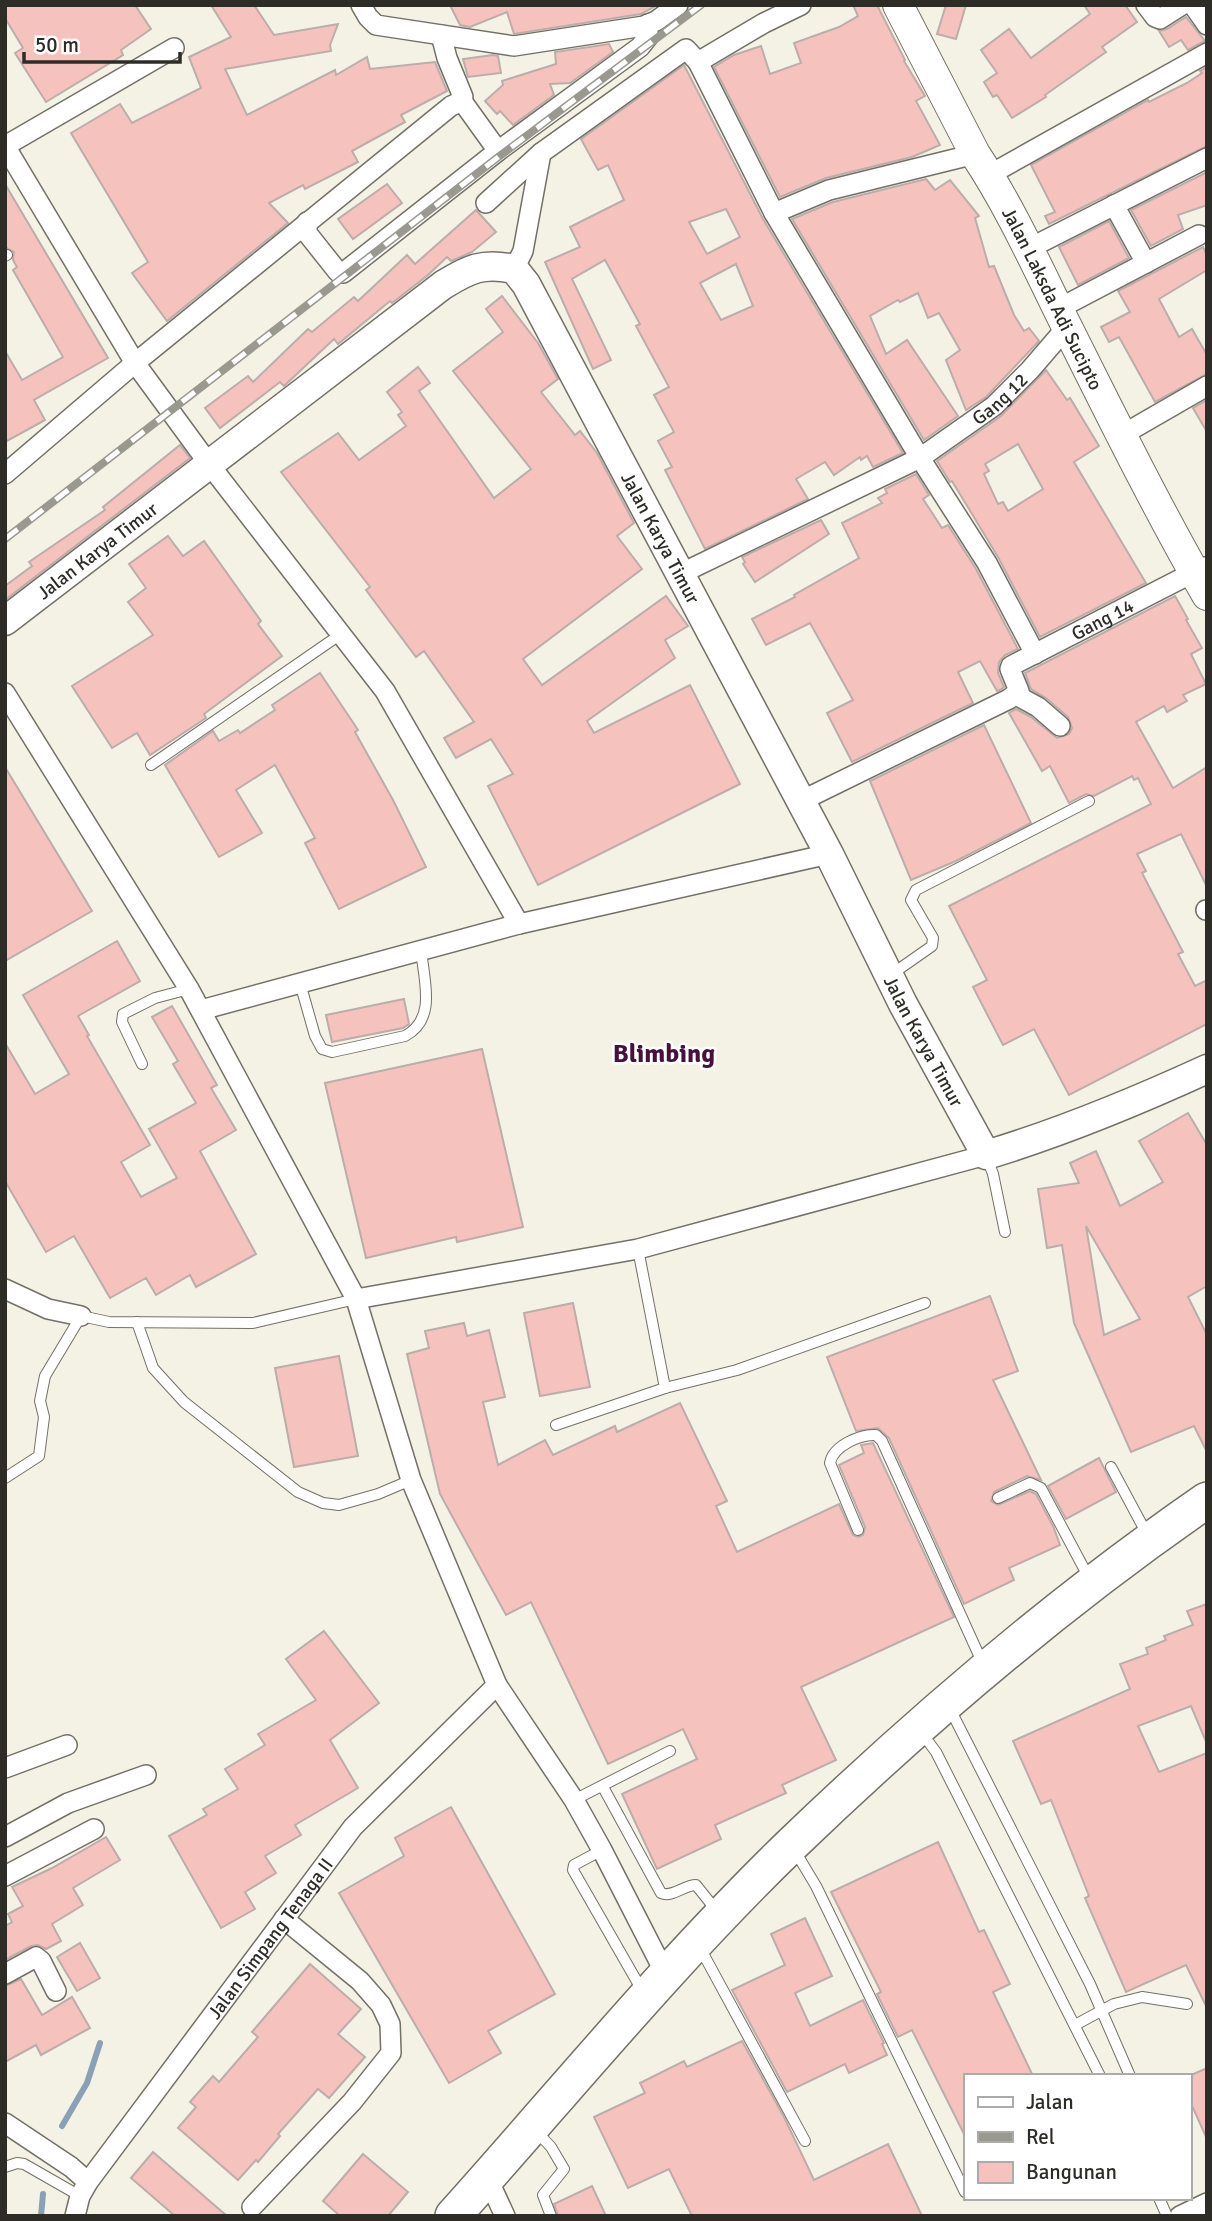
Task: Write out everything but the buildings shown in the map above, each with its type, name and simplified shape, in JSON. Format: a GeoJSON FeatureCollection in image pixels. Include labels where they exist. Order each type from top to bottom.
{"type":"FeatureCollection","features":[{"type":"Feature","properties":{"kind":"highway"},"geometry":{"type":"LineString","coordinates":[[453,2216],[656,1987],[791,1845],[985,1670],[1150,1539],[1207,1500]]}},
{"type":"Feature","properties":{"kind":"main road","name":"Jalan Laksda Adi Sucipto"},"geometry":{"type":"LineString","coordinates":[[898,5],[1028,249],[1122,435],[1202,578]]}},
{"type":"Feature","properties":{"kind":"street"},"geometry":{"type":"LineString","coordinates":[[361,5],[368,18],[376,25],[514,46],[663,12]]}},
{"type":"Feature","properties":{"kind":"street"},"geometry":{"type":"LineString","coordinates":[[698,62],[764,23],[801,5]]}},
{"type":"Feature","properties":{"kind":"street"},"geometry":{"type":"LineString","coordinates":[[1146,5],[1155,17],[1160,19],[1182,5]]}},
{"type":"Feature","properties":{"kind":"street"},"geometry":{"type":"LineString","coordinates":[[1193,5],[1207,25]]}},
{"type":"Feature","properties":{"kind":"street"},"geometry":{"type":"LineString","coordinates":[[307,222],[307,233],[338,272],[343,273],[498,151],[640,47],[663,12]]}},
{"type":"Feature","properties":{"kind":"street"},"geometry":{"type":"LineString","coordinates":[[441,35],[463,97],[462,101],[498,151]]}},
{"type":"Feature","properties":{"kind":"street"},"geometry":{"type":"LineString","coordinates":[[174,48],[5,146],[135,363],[209,464],[385,691],[519,924]]}},
{"type":"Feature","properties":{"kind":"street"},"geometry":{"type":"LineString","coordinates":[[486,203],[541,153],[686,48],[698,62],[774,212],[920,458],[987,563],[1035,654]]}},
{"type":"Feature","properties":{"kind":"street"},"geometry":{"type":"LineString","coordinates":[[774,212],[829,190],[982,165],[1207,53]]}},
{"type":"Feature","properties":{"kind":"street"},"geometry":{"type":"LineString","coordinates":[[5,474],[307,222],[451,106],[462,101]]}},
{"type":"Feature","properties":{"kind":"street"},"geometry":{"type":"LineString","coordinates":[[514,269],[523,251],[541,153]]}},
{"type":"Feature","properties":{"kind":"street"},"geometry":{"type":"LineString","coordinates":[[1028,249],[1207,158]]}},
{"type":"Feature","properties":{"kind":"street"},"geometry":{"type":"LineString","coordinates":[[1114,205],[1146,263]]}},
{"type":"Feature","properties":{"kind":"street"},"geometry":{"type":"LineString","coordinates":[[1063,318],[1146,263],[1199,235]]}},
{"type":"Feature","properties":{"kind":"street","name":"Jalan Karya Timur"},"geometry":{"type":"LineString","coordinates":[[5,621],[443,285],[462,273],[486,265],[514,269],[526,284],[829,854],[889,976],[986,1155]]}},
{"type":"Feature","properties":{"kind":"street","name":"Gang 12"},"geometry":{"type":"LineString","coordinates":[[680,574],[920,458],[994,406],[1031,370],[1063,318]]}},
{"type":"Feature","properties":{"kind":"street"},"geometry":{"type":"LineString","coordinates":[[1122,435],[1207,386]]}},
{"type":"Feature","properties":{"kind":"street","name":"Gang 14"},"geometry":{"type":"LineString","coordinates":[[1016,695],[1019,691],[1011,666],[1202,578]]}},
{"type":"Feature","properties":{"kind":"street"},"geometry":{"type":"LineString","coordinates":[[5,694],[189,989],[356,1299],[411,1479],[497,1685],[574,1800],[602,1850],[656,1987]]}},
{"type":"Feature","properties":{"kind":"street"},"geometry":{"type":"LineString","coordinates":[[801,801],[1016,695],[1038,707],[1060,726]]}},
{"type":"Feature","properties":{"kind":"street"},"geometry":{"type":"LineString","coordinates":[[201,1010],[519,924],[829,854]]}},
{"type":"Feature","properties":{"kind":"street"},"geometry":{"type":"LineString","coordinates":[[356,1299],[638,1249],[986,1155],[1036,1140],[1126,1106],[1207,1069]]}},
{"type":"Feature","properties":{"kind":"street"},"geometry":{"type":"LineString","coordinates":[[5,1289],[48,1309],[80,1316]]}},
{"type":"Feature","properties":{"kind":"street","name":"Jalan Simpang Tenaga II"},"geometry":{"type":"LineString","coordinates":[[75,2216],[84,2189],[353,1827],[497,1685]]}},
{"type":"Feature","properties":{"kind":"street"},"geometry":{"type":"LineString","coordinates":[[5,1768],[67,1745]]}},
{"type":"Feature","properties":{"kind":"street"},"geometry":{"type":"LineString","coordinates":[[5,1837],[68,1803],[146,1774]]}},
{"type":"Feature","properties":{"kind":"street"},"geometry":{"type":"LineString","coordinates":[[5,1876],[94,1829]]}},
{"type":"Feature","properties":{"kind":"street"},"geometry":{"type":"LineString","coordinates":[[252,2207],[352,2102],[391,2053],[390,2024],[381,2005],[360,1981],[284,1919]]}},
{"type":"Feature","properties":{"kind":"street"},"geometry":{"type":"LineString","coordinates":[[5,1974],[36,1957],[41,1961],[56,1991]]}},
{"type":"Feature","properties":{"kind":"street"},"geometry":{"type":"LineString","coordinates":[[5,2123],[71,2167],[84,2189]]}},
{"type":"Feature","properties":{"kind":"street"},"geometry":{"type":"LineString","coordinates":[[487,2178],[505,2216]]}},
{"type":"Feature","properties":{"kind":"lane"},"geometry":{"type":"LineString","coordinates":[[151,765],[341,634]]}},
{"type":"Feature","properties":{"kind":"lane"},"geometry":{"type":"LineString","coordinates":[[889,976],[932,947],[933,938],[911,900],[916,890],[1089,802]]}},
{"type":"Feature","properties":{"kind":"lane"},"geometry":{"type":"LineString","coordinates":[[300,983],[315,1036],[322,1049],[332,1052],[405,1036],[422,1023],[426,1011],[421,950]]}},
{"type":"Feature","properties":{"kind":"lane"},"geometry":{"type":"LineString","coordinates":[[142,1064],[122,1022],[122,1014],[155,998],[189,989]]}},
{"type":"Feature","properties":{"kind":"lane"},"geometry":{"type":"LineString","coordinates":[[986,1155],[993,1174],[1005,1232]]}},
{"type":"Feature","properties":{"kind":"lane"},"geometry":{"type":"LineString","coordinates":[[638,1249],[665,1388]]}},
{"type":"Feature","properties":{"kind":"lane"},"geometry":{"type":"LineString","coordinates":[[5,1478],[39,1456],[44,1417],[40,1401],[45,1376],[80,1316],[109,1322],[253,1323],[356,1299]]}},
{"type":"Feature","properties":{"kind":"lane"},"geometry":{"type":"LineString","coordinates":[[556,1425],[665,1388],[737,1370],[926,1303]]}},
{"type":"Feature","properties":{"kind":"lane"},"geometry":{"type":"LineString","coordinates":[[137,1322],[153,1368],[184,1402],[298,1492],[323,1503],[339,1504],[378,1493],[411,1479]]}},
{"type":"Feature","properties":{"kind":"lane"},"geometry":{"type":"LineString","coordinates":[[858,1530],[830,1463],[832,1454],[839,1448],[869,1435],[876,1435],[882,1441],[985,1670]]}},
{"type":"Feature","properties":{"kind":"lane"},"geometry":{"type":"LineString","coordinates":[[1111,1467],[1150,1539]]}},
{"type":"Feature","properties":{"kind":"lane"},"geometry":{"type":"LineString","coordinates":[[998,1498],[1030,1483],[1041,1488],[1088,1573],[1090,1586]]}},
{"type":"Feature","properties":{"kind":"lane"},"geometry":{"type":"LineString","coordinates":[[947,1703],[1129,2074]]}},
{"type":"Feature","properties":{"kind":"lane"},"geometry":{"type":"LineString","coordinates":[[918,1728],[936,1752],[1099,2074]]}},
{"type":"Feature","properties":{"kind":"lane"},"geometry":{"type":"LineString","coordinates":[[574,1800],[670,1751]]}},
{"type":"Feature","properties":{"kind":"lane"},"geometry":{"type":"LineString","coordinates":[[603,1787],[661,1893],[670,1895],[687,1885],[696,1885],[721,1916]]}},
{"type":"Feature","properties":{"kind":"lane"},"geometry":{"type":"LineString","coordinates":[[791,1845],[816,1886],[964,2190]]}},
{"type":"Feature","properties":{"kind":"lane"},"geometry":{"type":"LineString","coordinates":[[602,1850],[582,1859],[574,1865],[573,1870],[656,1987]]}},
{"type":"Feature","properties":{"kind":"lane"},"geometry":{"type":"LineString","coordinates":[[697,1943],[805,2141]]}},
{"type":"Feature","properties":{"kind":"lane"},"geometry":{"type":"LineString","coordinates":[[1075,2025],[1114,2004],[1142,1997],[1187,2004]]}},
{"type":"Feature","properties":{"kind":"lane"},"geometry":{"type":"LineString","coordinates":[[531,2126],[551,2147],[564,2168],[544,2195],[551,2216]]}},
{"type":"Feature","properties":{"kind":"lane"},"geometry":{"type":"LineString","coordinates":[[5,2167],[17,2162],[84,2189]]}},
{"type":"Feature","properties":{"kind":"lane"},"geometry":{"type":"LineString","coordinates":[[1160,2200],[1167,2216]]}},
{"type":"Feature","properties":{"kind":"waterway"},"geometry":{"type":"LineString","coordinates":[[62,2126],[87,2083],[100,2043]]}},
{"type":"Feature","properties":{"kind":"waterway"},"geometry":{"type":"LineString","coordinates":[[41,2216],[43,2194]]}},
{"type":"Feature","properties":{"kind":"railway"},"geometry":{"type":"LineString","coordinates":[[5,539],[497,158],[701,5]]}},
{"type":"Feature","properties":{"kind":"district","name":"Blimbing"},"geometry":{"type":"Point","coordinates":[664,1053]}}]}
